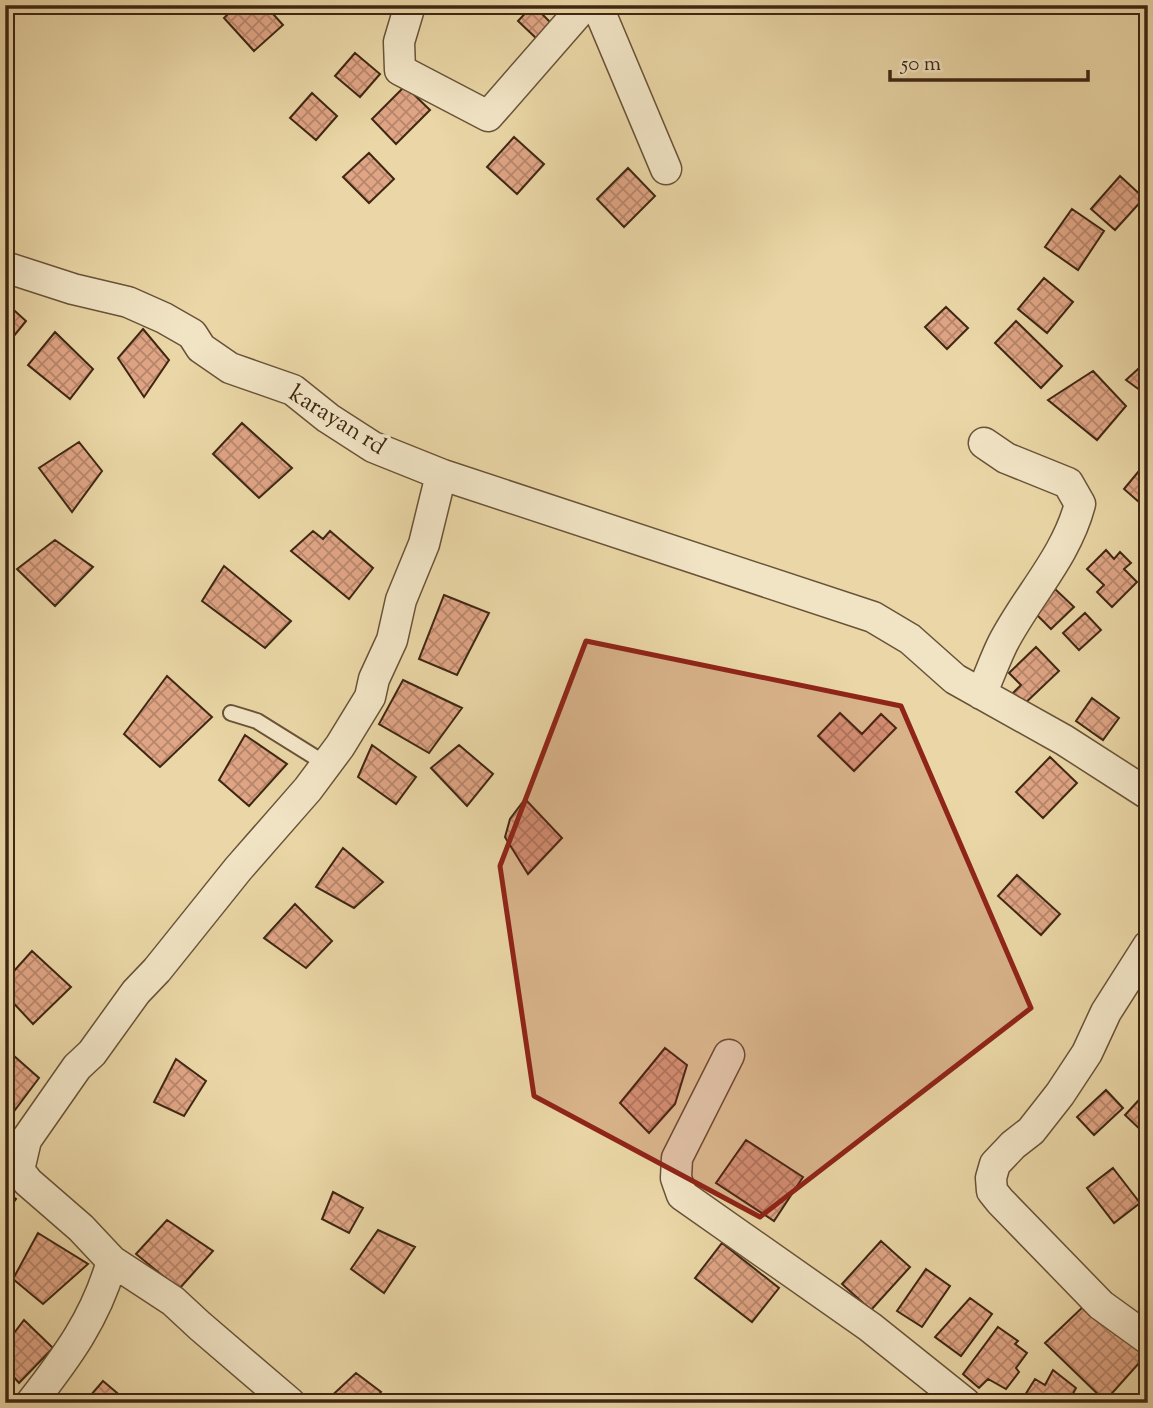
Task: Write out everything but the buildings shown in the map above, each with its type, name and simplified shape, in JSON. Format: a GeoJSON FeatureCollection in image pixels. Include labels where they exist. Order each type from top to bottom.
{"type":"FeatureCollection","features":[{"type":"Feature","properties":{"kind":"street"},"geometry":{"type":"LineString","coordinates":[[410,5],[399,42],[400,70],[488,116],[585,5]]}},
{"type":"Feature","properties":{"kind":"street"},"geometry":{"type":"LineString","coordinates":[[597,5],[666,169]]}},
{"type":"Feature","properties":{"kind":"street","name":"karayan rd"},"geometry":{"type":"LineString","coordinates":[[5,267],[73,289],[128,302],[163,318],[191,334],[201,348],[230,368],[293,390],[328,418],[373,447],[440,481],[873,617],[909,639],[955,679],[1064,740],[1085,756],[1148,794]]}},
{"type":"Feature","properties":{"kind":"street"},"geometry":{"type":"LineString","coordinates":[[981,694],[1003,643],[1065,547],[1080,504],[1068,483],[1006,458],[984,443]]}},
{"type":"Feature","properties":{"kind":"street"},"geometry":{"type":"LineString","coordinates":[[290,1403],[173,1301],[111,1261],[100,1247],[49,1203],[12,1162],[78,1067],[92,1053],[136,992],[308,789],[340,746],[370,697],[374,679],[392,640],[401,600],[424,544],[440,481]]}},
{"type":"Feature","properties":{"kind":"street"},"geometry":{"type":"LineString","coordinates":[[1148,946],[1105,1012],[1087,1052],[1060,1094],[1031,1131],[995,1164],[991,1178],[992,1191],[1000,1201],[1101,1305],[1148,1339]]}},
{"type":"Feature","properties":{"kind":"street"},"geometry":{"type":"LineString","coordinates":[[729,1055],[677,1158],[676,1178],[682,1195],[870,1326],[965,1403]]}},
{"type":"Feature","properties":{"kind":"street"},"geometry":{"type":"LineString","coordinates":[[31,1403],[77,1342],[104,1287],[111,1261]]}},
{"type":"Feature","properties":{"kind":"lane"},"geometry":{"type":"LineString","coordinates":[[231,713],[257,721],[326,764]]}},
{"type":"Feature","properties":{"kind":"highlighted area"},"geometry":{"type":"Polygon","coordinates":[[[586,641],[901,706],[1031,1008],[760,1217],[534,1096],[500,866],[586,641]]]}}]}
